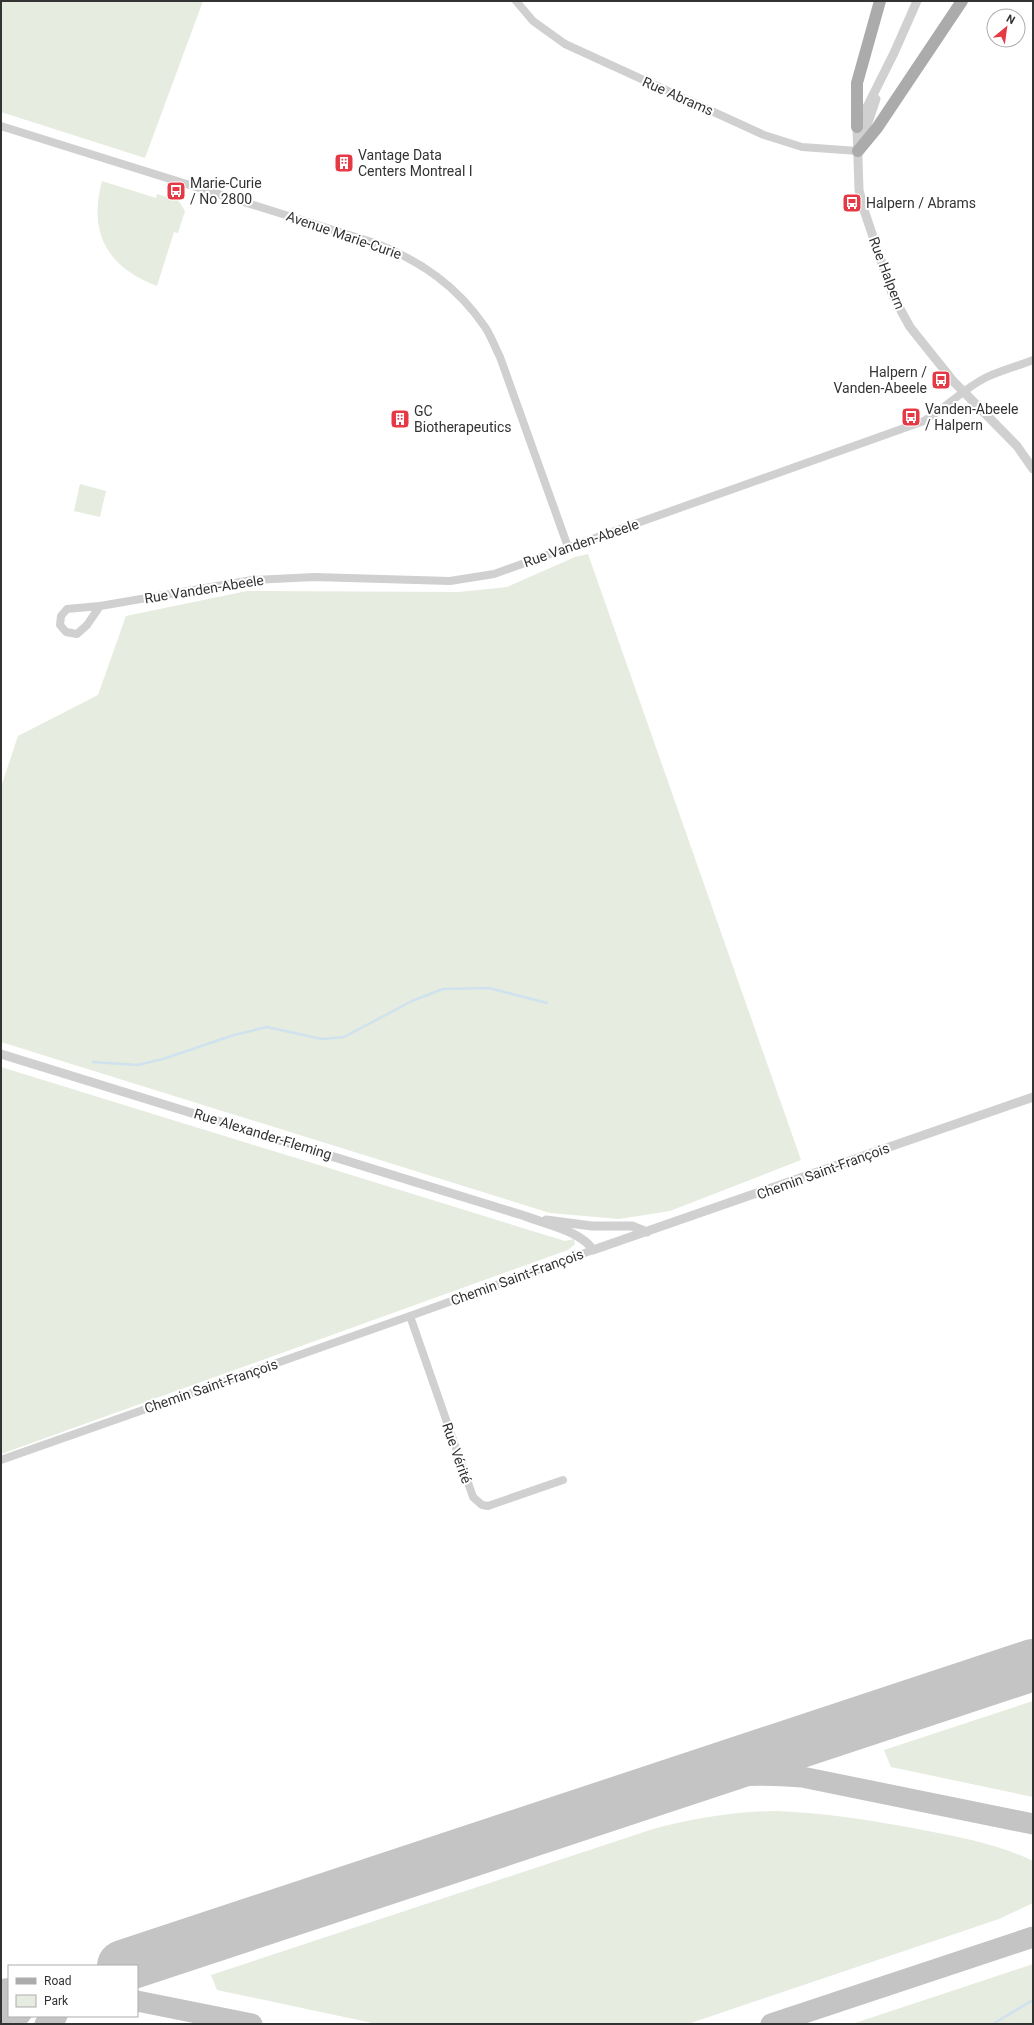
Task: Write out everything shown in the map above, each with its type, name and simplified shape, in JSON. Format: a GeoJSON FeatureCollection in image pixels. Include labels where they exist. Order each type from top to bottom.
{"type":"FeatureCollection","features":[{"type":"Feature","properties":{"kind":"main road"},"geometry":{"type":"LineString","coordinates":[[856,127],[857,83],[880,1]]}},
{"type":"Feature","properties":{"kind":"main road"},"geometry":{"type":"LineString","coordinates":[[858,151],[877,128],[962,1]]}},
{"type":"Feature","properties":{"kind":"street","name":"Rue Abrams"},"geometry":{"type":"LineString","coordinates":[[516,1],[533,21],[565,44],[770,138],[802,147],[858,151]]}},
{"type":"Feature","properties":{"kind":"street","name":"Rue Halpern"},"geometry":{"type":"LineString","coordinates":[[917,1],[894,53],[856,127],[861,201],[893,296],[910,327],[926,348],[1017,446],[1033,469]]}},
{"type":"Feature","properties":{"kind":"street","name":"Rue Halpern"},"geometry":{"type":"LineString","coordinates":[[858,151],[894,53]]}},
{"type":"Feature","properties":{"kind":"street","name":"Avenue Marie-Curie"},"geometry":{"type":"LineString","coordinates":[[1,126],[375,242],[401,253],[423,265],[449,284],[485,327],[500,357],[568,547]]}},
{"type":"Feature","properties":{"kind":"street","name":"Rue Vanden-Abeele"},"geometry":{"type":"LineString","coordinates":[[100,606],[87,625],[77,634],[62,630],[60,625],[62,616],[67,609],[100,606],[252,580],[314,577],[450,581],[494,574],[924,421],[943,410],[965,391],[987,377],[1033,360]]}},
{"type":"Feature","properties":{"kind":"street","name":"Rue Alexander-Fleming"},"geometry":{"type":"LineString","coordinates":[[1,1054],[525,1216],[574,1234],[588,1244],[593,1250]]}},
{"type":"Feature","properties":{"kind":"street","name":"Chemin Saint-François"},"geometry":{"type":"LineString","coordinates":[[1,1460],[593,1250],[1033,1097]]}},
{"type":"Feature","properties":{"kind":"street","name":"Rue Alexander-Fleming"},"geometry":{"type":"LineString","coordinates":[[525,1216],[592,1226],[632,1226],[647,1232]]}},
{"type":"Feature","properties":{"kind":"street","name":"Rue Vérité"},"geometry":{"type":"LineString","coordinates":[[410,1316],[473,1497],[476,1501],[488,1506],[563,1480]]}},
{"type":"Feature","properties":{"kind":"green space"},"geometry":{"type":"Polygon","coordinates":[[[1,1],[203,1],[145,158],[1,112],[1,1]]]}},
{"type":"Feature","properties":{"kind":"green space"},"geometry":{"type":"Polygon","coordinates":[[[102,181],[156,198],[157,194],[178,200],[185,211],[178,233],[174,232],[157,286],[125,269],[114,258],[106,246],[100,232],[98,217],[98,200],[102,181]]]}},
{"type":"Feature","properties":{"kind":"green space"},"geometry":{"type":"Polygon","coordinates":[[[80,484],[106,491],[100,517],[74,511],[80,484]]]}},
{"type":"Feature","properties":{"kind":"green space"},"geometry":{"type":"Polygon","coordinates":[[[588,554],[801,1160],[670,1211],[619,1219],[550,1213],[1,1042],[1,787],[18,736],[98,695],[126,616],[247,591],[459,592],[507,587],[575,557],[588,554]]]}},
{"type":"Feature","properties":{"kind":"green space"},"geometry":{"type":"Polygon","coordinates":[[[1,1067],[565,1241],[574,1239],[575,1244],[568,1250],[1,1454],[1,1067]]]}},
{"type":"Feature","properties":{"kind":"green space"},"geometry":{"type":"Polygon","coordinates":[[[1033,1701],[1033,1797],[891,1767],[884,1750],[1033,1701]]]}},
{"type":"Feature","properties":{"kind":"green space"},"geometry":{"type":"Polygon","coordinates":[[[775,1811],[852,1818],[890,1824],[968,1839],[995,1846],[1033,1861],[1033,1903],[999,1919],[688,2024],[377,2024],[217,1990],[211,1975],[653,1829],[714,1816],[775,1811]]]}},
{"type":"Feature","properties":{"kind":"green space"},"geometry":{"type":"Polygon","coordinates":[[[1033,1964],[1033,2024],[852,2024],[1033,1964]]]}},
{"type":"Feature","properties":{"kind":"waterway"},"geometry":{"type":"LineString","coordinates":[[93,1062],[137,1065],[163,1059],[234,1035],[267,1027],[322,1039],[344,1037],[412,1001],[443,989],[489,988],[547,1003]]}},
{"type":"Feature","properties":{"kind":"waterway"},"geometry":{"type":"LineString","coordinates":[[993,2024],[1033,2000]]}},
{"type":"Feature","properties":{"kind":"taxiway"},"geometry":{"type":"LineString","coordinates":[[662,1788],[697,1780],[731,1776],[766,1775],[802,1777],[1033,1824]]}},
{"type":"Feature","properties":{"kind":"taxiway"},"geometry":{"type":"LineString","coordinates":[[771,2024],[1033,1937]]}},
{"type":"Feature","properties":{"kind":"taxiway"},"geometry":{"type":"LineString","coordinates":[[138,1968],[203,1940]]}},
{"type":"Feature","properties":{"kind":"taxiway"},"geometry":{"type":"LineString","coordinates":[[138,2001],[252,2024]]}},
{"type":"Feature","properties":{"kind":"taxiway"},"geometry":{"type":"LineString","coordinates":[[1,2008],[8,2006]]}},
{"type":"Feature","properties":{"kind":"taxiway"},"geometry":{"type":"LineString","coordinates":[[45,2024],[56,2017]]}},
{"type":"Feature","properties":{"kind":"runway"},"geometry":{"type":"LineString","coordinates":[[126,1965],[1033,1665]]}},
{"type":"Feature","properties":{"kind":"runway"},"geometry":{"type":"LineString","coordinates":[[1,2006],[8,2004]]}},
{"type":"Feature","properties":{"kind":"place","name":"Vantage Data Centers Montreal I"},"geometry":{"type":"Point","coordinates":[344,163]}},
{"type":"Feature","properties":{"kind":"place","name":"Marie-Curie / No 2800"},"geometry":{"type":"Point","coordinates":[176,191]}},
{"type":"Feature","properties":{"kind":"place","name":"Halpern / Abrams"},"geometry":{"type":"Point","coordinates":[852,203]}},
{"type":"Feature","properties":{"kind":"place","name":"Halpern / Vanden-Abeele"},"geometry":{"type":"Point","coordinates":[941,380]}},
{"type":"Feature","properties":{"kind":"place","name":"Vanden-Abeele / Halpern"},"geometry":{"type":"Point","coordinates":[911,417]}},
{"type":"Feature","properties":{"kind":"place","name":"GC Biotherapeutics"},"geometry":{"type":"Point","coordinates":[400,419]}}]}
